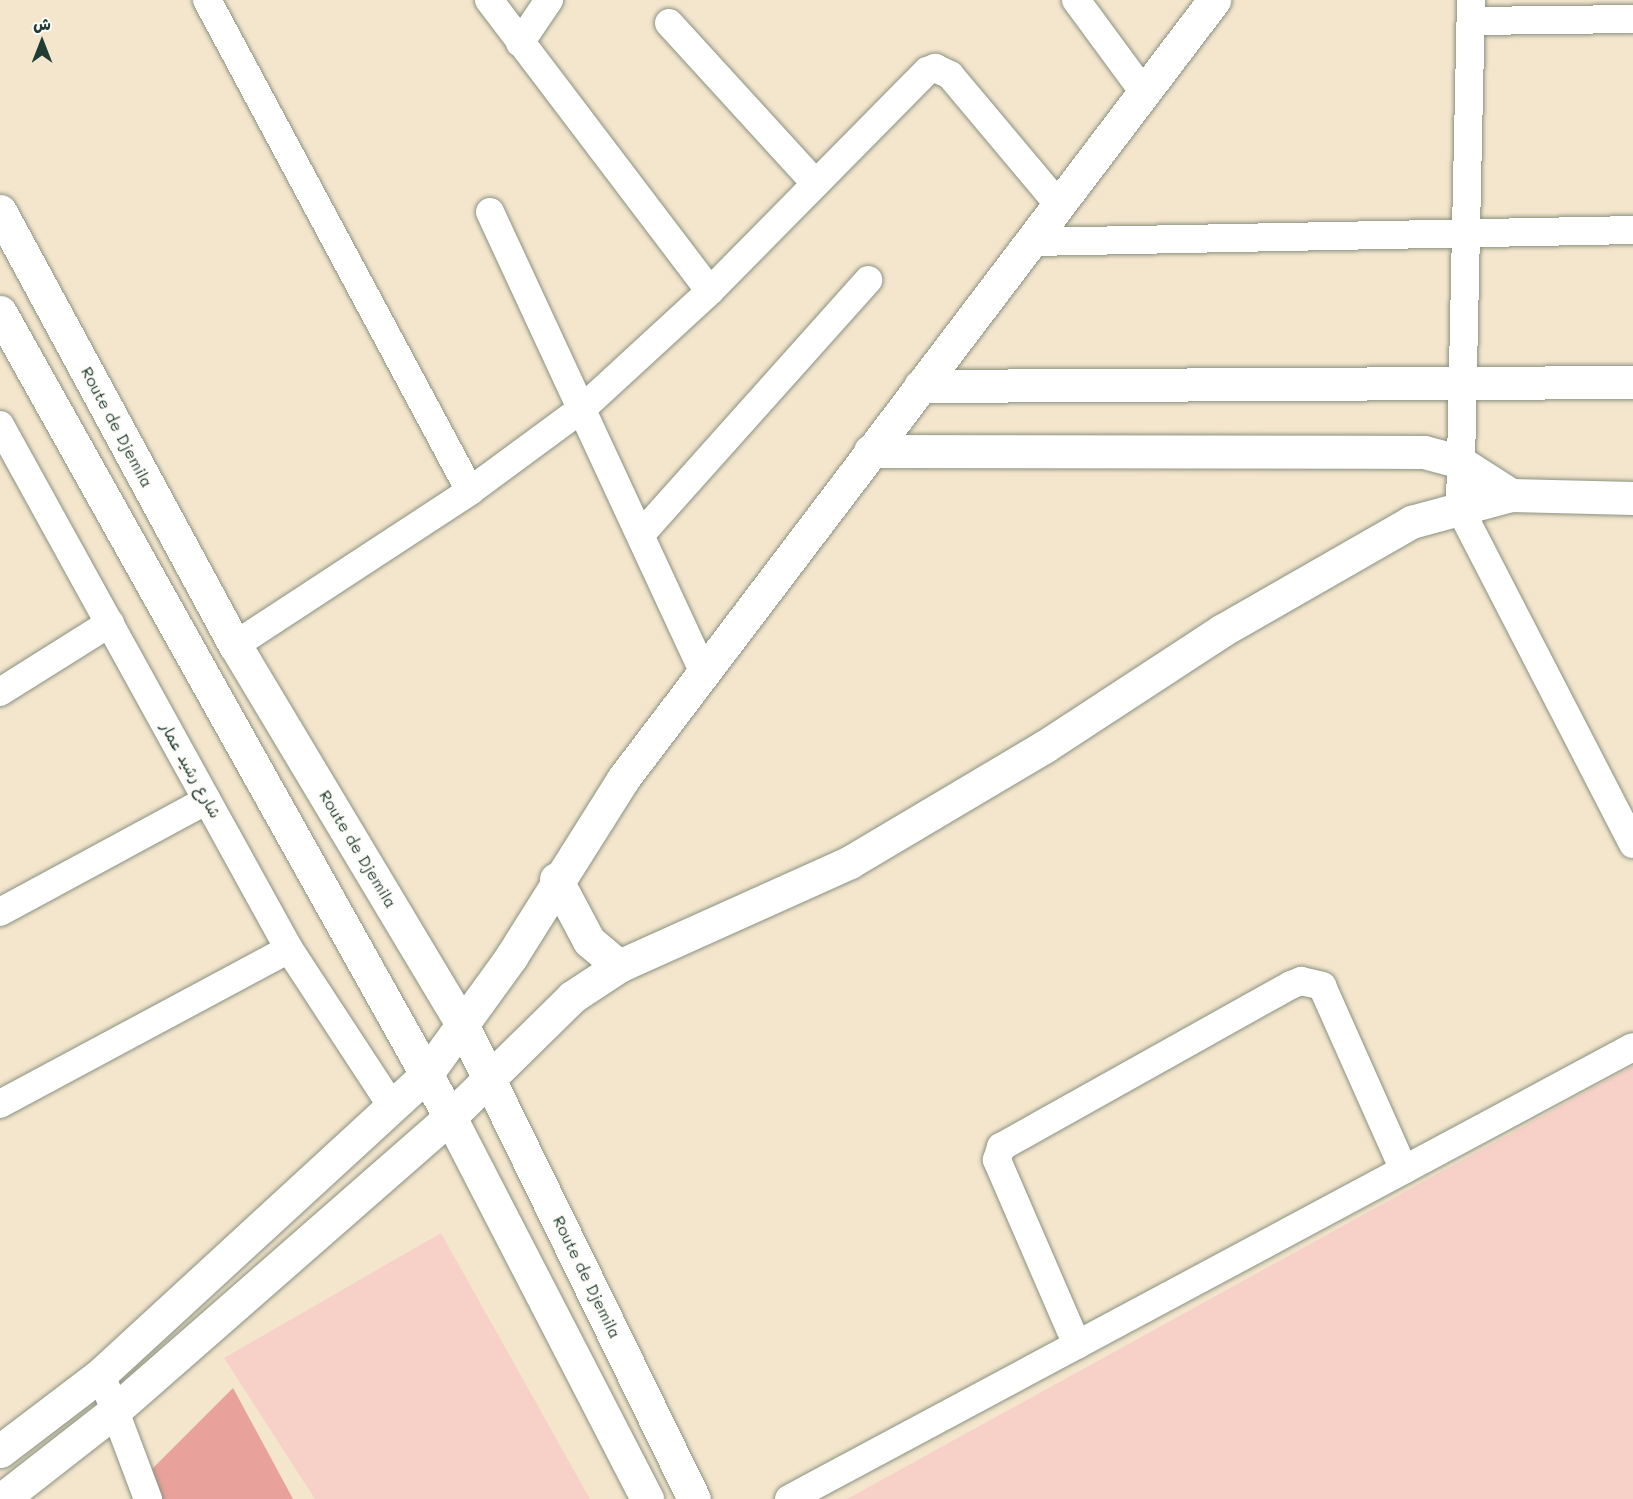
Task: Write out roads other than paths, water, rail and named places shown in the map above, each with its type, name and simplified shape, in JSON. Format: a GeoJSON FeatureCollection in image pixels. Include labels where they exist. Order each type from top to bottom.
{"type":"FeatureCollection","features":[{"type":"Feature","properties":{"kind":"street"},"geometry":{"type":"LineString","coordinates":[[207,0],[470,491]]}},
{"type":"Feature","properties":{"kind":"street"},"geometry":{"type":"LineString","coordinates":[[489,0],[710,291]]}},
{"type":"Feature","properties":{"kind":"street"},"geometry":{"type":"LineString","coordinates":[[520,43],[549,0]]}},
{"type":"Feature","properties":{"kind":"street"},"geometry":{"type":"LineString","coordinates":[[1076,0],[1145,94]]}},
{"type":"Feature","properties":{"kind":"street"},"geometry":{"type":"LineString","coordinates":[[0,1451],[101,1374],[393,1108],[425,1076],[464,1026],[556,879],[623,779],[870,451],[1145,94],[1214,0]]}},
{"type":"Feature","properties":{"kind":"street"},"geometry":{"type":"LineString","coordinates":[[1633,20],[1471,11],[1458,461],[1460,509],[1633,844]]}},
{"type":"Feature","properties":{"kind":"street"},"geometry":{"type":"LineString","coordinates":[[669,23],[814,182]]}},
{"type":"Feature","properties":{"kind":"street"},"geometry":{"type":"LineString","coordinates":[[236,645],[470,491],[584,407],[710,291],[814,182],[935,68],[950,75],[1059,205]]}},
{"type":"Feature","properties":{"kind":"street","name":"Route de Djemila"},"geometry":{"type":"LineString","coordinates":[[0,211],[236,645],[464,1026],[694,1499]]}},
{"type":"Feature","properties":{"kind":"street"},"geometry":{"type":"LineString","coordinates":[[490,213],[643,532],[704,673]]}},
{"type":"Feature","properties":{"kind":"street"},"geometry":{"type":"LineString","coordinates":[[1032,242],[1633,230]]}},
{"type":"Feature","properties":{"kind":"street"},"geometry":{"type":"LineString","coordinates":[[643,532],[868,280]]}},
{"type":"Feature","properties":{"kind":"street"},"geometry":{"type":"LineString","coordinates":[[0,312],[425,1076],[450,1117],[647,1499]]}},
{"type":"Feature","properties":{"kind":"street"},"geometry":{"type":"LineString","coordinates":[[920,386],[1633,381]]}},
{"type":"Feature","properties":{"kind":"street","name":"شارع رشيد عمار"},"geometry":{"type":"LineString","coordinates":[[0,425],[9,461],[110,623],[289,948],[393,1108]]}},
{"type":"Feature","properties":{"kind":"street"},"geometry":{"type":"LineString","coordinates":[[870,451],[1408,451],[1458,461],[1511,495]]}},
{"type":"Feature","properties":{"kind":"street"},"geometry":{"type":"LineString","coordinates":[[2,1499],[112,1413],[450,1117],[489,1075],[572,997],[620,966],[850,862],[1346,557],[1411,522],[1511,495],[1633,498]]}},
{"type":"Feature","properties":{"kind":"street"},"geometry":{"type":"LineString","coordinates":[[0,692],[110,623]]}},
{"type":"Feature","properties":{"kind":"street"},"geometry":{"type":"LineString","coordinates":[[0,912],[207,800]]}},
{"type":"Feature","properties":{"kind":"street"},"geometry":{"type":"LineString","coordinates":[[556,879],[589,941],[620,966]]}},
{"type":"Feature","properties":{"kind":"street"},"geometry":{"type":"LineString","coordinates":[[0,1104],[289,948]]}},
{"type":"Feature","properties":{"kind":"street"},"geometry":{"type":"LineString","coordinates":[[1077,1345],[997,1160],[1001,1147],[1291,985],[1301,981],[1322,986],[1404,1170]]}},
{"type":"Feature","properties":{"kind":"street"},"geometry":{"type":"LineString","coordinates":[[789,1499],[1633,1047]]}},
{"type":"Feature","properties":{"kind":"street"},"geometry":{"type":"LineString","coordinates":[[101,1374],[112,1413],[148,1499]]}}]}
